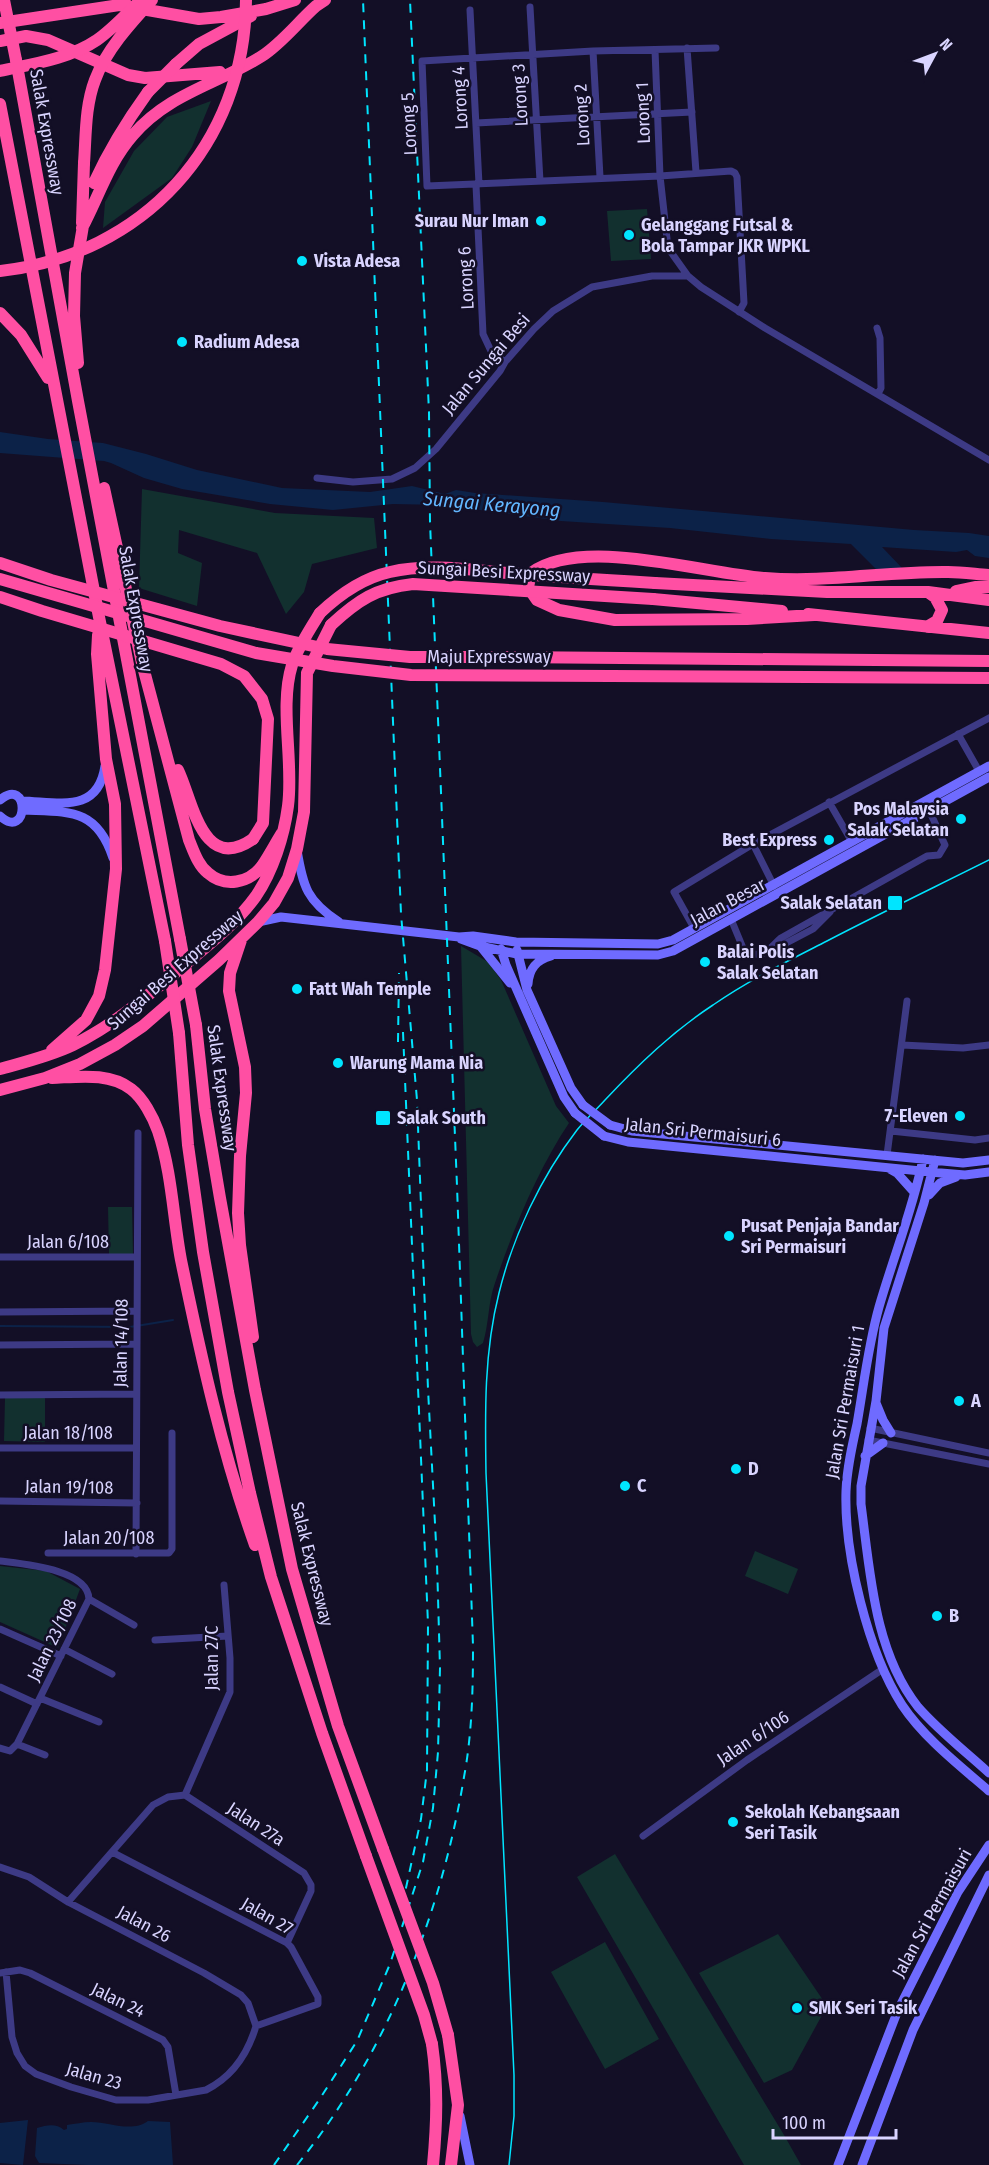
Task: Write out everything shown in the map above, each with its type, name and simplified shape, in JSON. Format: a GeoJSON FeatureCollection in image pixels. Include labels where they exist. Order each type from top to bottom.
{"type":"FeatureCollection","features":[{"type":"Feature","properties":{"kind":"highway","name":"Salak Expressway"},"geometry":{"type":"LineString","coordinates":[[2,0],[16,60],[196,1025],[207,1120],[255,1390],[292,1569],[338,1726],[433,1983],[448,2035],[458,2104],[451,2165]]}},
{"type":"Feature","properties":{"kind":"highway"},"geometry":{"type":"LineString","coordinates":[[0,71],[44,62],[82,48],[97,40],[141,0]]}},
{"type":"Feature","properties":{"kind":"highway"},"geometry":{"type":"LineString","coordinates":[[82,228],[88,109],[94,80],[107,57],[152,0]]}},
{"type":"Feature","properties":{"kind":"highway"},"geometry":{"type":"LineString","coordinates":[[0,23],[162,0]]}},
{"type":"Feature","properties":{"kind":"highway"},"geometry":{"type":"LineString","coordinates":[[0,271],[48,263],[109,238],[131,224],[174,188],[202,152],[232,87],[242,46],[246,0]]}},
{"type":"Feature","properties":{"kind":"highway"},"geometry":{"type":"LineString","coordinates":[[119,5],[199,19],[266,9],[295,0]]}},
{"type":"Feature","properties":{"kind":"highway"},"geometry":{"type":"LineString","coordinates":[[82,228],[104,179],[134,134],[177,99],[264,54],[325,0]]}},
{"type":"Feature","properties":{"kind":"highway"},"geometry":{"type":"LineString","coordinates":[[79,374],[74,316],[75,273],[86,202],[107,154],[148,92],[176,64],[199,44],[266,9]]}},
{"type":"Feature","properties":{"kind":"highway"},"geometry":{"type":"LineString","coordinates":[[0,41],[26,36],[48,40],[128,75],[145,78],[205,75],[236,70]]}},
{"type":"Feature","properties":{"kind":"highway","name":"Salak Expressway"},"geometry":{"type":"LineString","coordinates":[[0,104],[99,617],[165,941],[179,1033],[188,1145],[203,1252],[233,1414],[271,1577],[322,1733],[424,2015],[432,2044],[437,2076],[438,2116],[434,2165]]}},
{"type":"Feature","properties":{"kind":"highway"},"geometry":{"type":"LineString","coordinates":[[0,313],[21,335],[54,387]]}},
{"type":"Feature","properties":{"kind":"highway"},"geometry":{"type":"LineString","coordinates":[[63,318],[79,374],[142,663],[189,840],[196,858],[207,873],[221,881],[236,882],[249,878],[261,867],[282,833]]}},
{"type":"Feature","properties":{"kind":"highway"},"geometry":{"type":"LineString","coordinates":[[814,615],[747,619],[615,620],[575,614],[542,603],[528,587],[531,573],[555,561],[611,556],[765,578],[814,580],[948,572],[989,575]]}},
{"type":"Feature","properties":{"kind":"highway","name":"Maju Expressway"},"geometry":{"type":"LineString","coordinates":[[0,563],[51,580],[252,633],[327,649],[421,657],[989,661]]}},
{"type":"Feature","properties":{"kind":"highway","name":"Sungai Besi Expressway"},"geometry":{"type":"LineString","coordinates":[[0,1069],[73,1045],[128,1011],[235,920],[257,895],[273,863],[288,807],[290,780],[287,705],[292,665],[306,634],[320,613],[336,598],[363,582],[388,572],[415,568],[458,568],[655,583],[827,592],[946,593],[989,600]]}},
{"type":"Feature","properties":{"kind":"highway","name":"Maju Expressway"},"geometry":{"type":"LineString","coordinates":[[0,579],[256,653],[333,666],[411,675],[989,678]]}},
{"type":"Feature","properties":{"kind":"highway","name":"Sungai Besi Expressway"},"geometry":{"type":"LineString","coordinates":[[0,1090],[45,1078],[80,1064],[115,1045],[143,1026],[241,939],[274,903],[288,878],[297,849],[304,812],[307,673],[330,625],[353,604],[370,594],[394,586],[413,584],[653,599],[989,633]]}},
{"type":"Feature","properties":{"kind":"highway"},"geometry":{"type":"LineString","coordinates":[[946,593],[975,587],[989,587]]}},
{"type":"Feature","properties":{"kind":"highway"},"geometry":{"type":"LineString","coordinates":[[123,640],[126,590]]}},
{"type":"Feature","properties":{"kind":"highway"},"geometry":{"type":"LineString","coordinates":[[927,627],[937,621],[942,609],[935,597],[928,592]]}},
{"type":"Feature","properties":{"kind":"highway"},"geometry":{"type":"LineString","coordinates":[[0,597],[221,664],[244,676],[262,699],[268,720],[263,823],[253,839],[236,847],[226,847],[209,840],[202,832],[181,776],[165,745]]}},
{"type":"Feature","properties":{"kind":"highway"},"geometry":{"type":"LineString","coordinates":[[44,1056],[86,1020],[99,996],[105,970],[116,869],[115,804],[106,759],[97,654],[99,617]]}},
{"type":"Feature","properties":{"kind":"highway"},"geometry":{"type":"LineString","coordinates":[[241,939],[230,973],[229,991],[245,1067],[246,1093],[238,1213],[240,1245],[254,1337],[255,1390]]}},
{"type":"Feature","properties":{"kind":"highway"},"geometry":{"type":"LineString","coordinates":[[45,1078],[109,1078],[132,1089],[147,1108],[157,1128],[168,1166],[178,1241],[217,1424],[237,1493],[259,1555],[271,1577]]}},
{"type":"Feature","properties":{"kind":"street","name":"Lorong 3"},"geometry":{"type":"LineString","coordinates":[[530,7],[540,181]]}},
{"type":"Feature","properties":{"kind":"street","name":"Lorong 4"},"geometry":{"type":"LineString","coordinates":[[470,10],[478,185]]}},
{"type":"Feature","properties":{"kind":"street"},"geometry":{"type":"LineString","coordinates":[[687,48],[696,172]]}},
{"type":"Feature","properties":{"kind":"street"},"geometry":{"type":"LineString","coordinates":[[473,59],[593,51],[716,48]]}},
{"type":"Feature","properties":{"kind":"street","name":"Lorong 1"},"geometry":{"type":"LineString","coordinates":[[655,50],[660,176]]}},
{"type":"Feature","properties":{"kind":"street","name":"Lorong 2"},"geometry":{"type":"LineString","coordinates":[[593,51],[600,177]]}},
{"type":"Feature","properties":{"kind":"street","name":"Lorong 5"},"geometry":{"type":"LineString","coordinates":[[473,59],[422,61],[427,186],[478,185]]}},
{"type":"Feature","properties":{"kind":"street"},"geometry":{"type":"LineString","coordinates":[[476,123],[692,112]]}},
{"type":"Feature","properties":{"kind":"street"},"geometry":{"type":"LineString","coordinates":[[478,185],[731,171],[737,177],[744,303],[739,312]]}},
{"type":"Feature","properties":{"kind":"street"},"geometry":{"type":"LineString","coordinates":[[660,176],[668,248],[688,276],[739,312],[989,460]]}},
{"type":"Feature","properties":{"kind":"street","name":"Lorong 6"},"geometry":{"type":"LineString","coordinates":[[478,185],[483,334],[492,351],[505,362]]}},
{"type":"Feature","properties":{"kind":"street","name":"Jalan Sungai Besi"},"geometry":{"type":"LineString","coordinates":[[317,478],[353,482],[392,479],[415,468],[436,449],[505,362],[553,310],[592,287],[652,276],[688,276]]}},
{"type":"Feature","properties":{"kind":"street"},"geometry":{"type":"LineString","coordinates":[[878,328],[881,388],[878,394]]}},
{"type":"Feature","properties":{"kind":"street"},"geometry":{"type":"LineString","coordinates":[[694,928],[674,892],[753,844],[829,802],[989,718]]}},
{"type":"Feature","properties":{"kind":"street"},"geometry":{"type":"LineString","coordinates":[[958,734],[980,771]]}},
{"type":"Feature","properties":{"kind":"street"},"geometry":{"type":"LineString","coordinates":[[23,805],[76,802],[90,798],[98,790],[103,780],[106,759]]}},
{"type":"Feature","properties":{"kind":"street","name":"Jalan Besar"},"geometry":{"type":"LineString","coordinates":[[459,938],[473,936],[516,942],[658,944],[673,940],[989,766]]}},
{"type":"Feature","properties":{"kind":"street","name":"Jalan Besar"},"geometry":{"type":"LineString","coordinates":[[258,922],[281,917],[341,923],[459,938],[501,952],[517,954],[658,955],[673,951],[989,777]]}},
{"type":"Feature","properties":{"kind":"street"},"geometry":{"type":"LineString","coordinates":[[0,785],[3,798],[15,795],[23,805],[77,814],[90,821],[101,832],[108,844],[116,869]]}},
{"type":"Feature","properties":{"kind":"street"},"geometry":{"type":"LineString","coordinates":[[829,802],[852,842]]}},
{"type":"Feature","properties":{"kind":"street"},"geometry":{"type":"LineString","coordinates":[[0,816],[5,820],[13,821],[20,817],[23,805]]}},
{"type":"Feature","properties":{"kind":"street"},"geometry":{"type":"LineString","coordinates":[[731,919],[743,948],[755,954],[770,951],[781,938],[927,856],[939,855],[945,845],[929,810]]}},
{"type":"Feature","properties":{"kind":"street"},"geometry":{"type":"LineString","coordinates":[[753,844],[774,886]]}},
{"type":"Feature","properties":{"kind":"street"},"geometry":{"type":"LineString","coordinates":[[297,849],[309,896],[324,912],[341,923]]}},
{"type":"Feature","properties":{"kind":"street","name":"Jalan Sri Permaisuri 6"},"geometry":{"type":"LineString","coordinates":[[501,940],[501,952],[571,1088],[583,1105],[610,1125],[632,1131],[963,1163],[989,1160]]}},
{"type":"Feature","properties":{"kind":"street","name":"Jalan Sri Permaisuri 6"},"geometry":{"type":"LineString","coordinates":[[516,942],[523,992],[564,1097],[575,1113],[604,1136],[628,1143],[932,1172],[965,1175],[989,1172]]}},
{"type":"Feature","properties":{"kind":"street"},"geometry":{"type":"LineString","coordinates":[[480,946],[523,992],[532,968],[545,958],[556,954]]}},
{"type":"Feature","properties":{"kind":"street"},"geometry":{"type":"LineString","coordinates":[[887,1155],[907,1001]]}},
{"type":"Feature","properties":{"kind":"street"},"geometry":{"type":"LineString","coordinates":[[902,1044],[963,1048],[989,1045]]}},
{"type":"Feature","properties":{"kind":"street"},"geometry":{"type":"LineString","coordinates":[[891,1131],[975,1140],[989,1138]]}},
{"type":"Feature","properties":{"kind":"street","name":"Jalan 14/108"},"geometry":{"type":"LineString","coordinates":[[136,1554],[138,1133]]}},
{"type":"Feature","properties":{"kind":"street","name":"Jalan Sri Permaisuri 1"},"geometry":{"type":"LineString","coordinates":[[923,1159],[868,1351],[847,1470],[846,1494],[849,1529],[864,1615],[883,1669],[902,1705],[922,1731],[989,1791]]}},
{"type":"Feature","properties":{"kind":"street","name":"Jalan Sri Permaisuri 1"},"geometry":{"type":"LineString","coordinates":[[935,1160],[924,1203],[884,1328],[876,1401],[866,1434],[861,1486],[878,1615],[904,1685],[931,1720],[987,1770]]}},
{"type":"Feature","properties":{"kind":"street"},"geometry":{"type":"LineString","coordinates":[[887,1167],[897,1173],[914,1192]]}},
{"type":"Feature","properties":{"kind":"street"},"geometry":{"type":"LineString","coordinates":[[924,1203],[940,1183],[965,1175]]}},
{"type":"Feature","properties":{"kind":"street","name":"Jalan 6/108"},"geometry":{"type":"LineString","coordinates":[[0,1257],[137,1257]]}},
{"type":"Feature","properties":{"kind":"street"},"geometry":{"type":"LineString","coordinates":[[0,1312],[137,1311]]}},
{"type":"Feature","properties":{"kind":"street"},"geometry":{"type":"LineString","coordinates":[[0,1345],[137,1344]]}},
{"type":"Feature","properties":{"kind":"street"},"geometry":{"type":"LineString","coordinates":[[0,1395],[135,1394]]}},
{"type":"Feature","properties":{"kind":"street"},"geometry":{"type":"LineString","coordinates":[[876,1401],[879,1412],[891,1433]]}},
{"type":"Feature","properties":{"kind":"street"},"geometry":{"type":"LineString","coordinates":[[858,1414],[866,1434],[883,1443],[989,1464]]}},
{"type":"Feature","properties":{"kind":"street","name":"Jalan 20/108"},"geometry":{"type":"LineString","coordinates":[[48,1553],[169,1553],[172,1549],[172,1433]]}},
{"type":"Feature","properties":{"kind":"street"},"geometry":{"type":"LineString","coordinates":[[852,1445],[856,1437],[866,1434],[891,1433],[989,1453]]}},
{"type":"Feature","properties":{"kind":"street"},"geometry":{"type":"LineString","coordinates":[[865,1456],[883,1443]]}},
{"type":"Feature","properties":{"kind":"street","name":"Jalan 18/108"},"geometry":{"type":"LineString","coordinates":[[0,1448],[135,1448]]}},
{"type":"Feature","properties":{"kind":"street","name":"Jalan 19/108"},"geometry":{"type":"LineString","coordinates":[[0,1501],[137,1503]]}},
{"type":"Feature","properties":{"kind":"street"},"geometry":{"type":"LineString","coordinates":[[849,1529],[865,1528]]}},
{"type":"Feature","properties":{"kind":"street","name":"Jalan 20/108"},"geometry":{"type":"LineString","coordinates":[[0,1561],[48,1567]]}},
{"type":"Feature","properties":{"kind":"street","name":"Jalan 23/108"},"geometry":{"type":"LineString","coordinates":[[17,1744],[89,1599],[87,1589],[80,1582],[48,1567]]}},
{"type":"Feature","properties":{"kind":"street","name":"Jalan 27C"},"geometry":{"type":"LineString","coordinates":[[185,1795],[230,1692],[224,1585]]}},
{"type":"Feature","properties":{"kind":"street"},"geometry":{"type":"LineString","coordinates":[[89,1599],[134,1625]]}},
{"type":"Feature","properties":{"kind":"street"},"geometry":{"type":"LineString","coordinates":[[0,1629],[112,1674]]}},
{"type":"Feature","properties":{"kind":"street"},"geometry":{"type":"LineString","coordinates":[[155,1640],[228,1636]]}},
{"type":"Feature","properties":{"kind":"street","name":"Jalan 6/106"},"geometry":{"type":"LineString","coordinates":[[642,1836],[747,1760],[883,1669]]}},
{"type":"Feature","properties":{"kind":"street"},"geometry":{"type":"LineString","coordinates":[[0,1687],[99,1722]]}},
{"type":"Feature","properties":{"kind":"street"},"geometry":{"type":"LineString","coordinates":[[922,1731],[929,1728],[931,1720]]}},
{"type":"Feature","properties":{"kind":"street"},"geometry":{"type":"LineString","coordinates":[[0,1748],[10,1751],[17,1744],[45,1755]]}},
{"type":"Feature","properties":{"kind":"street"},"geometry":{"type":"LineString","coordinates":[[974,1778],[989,1799]]}},
{"type":"Feature","properties":{"kind":"street"},"geometry":{"type":"LineString","coordinates":[[68,1902],[153,1804],[168,1797],[185,1795]]}},
{"type":"Feature","properties":{"kind":"street","name":"Jalan 27a"},"geometry":{"type":"LineString","coordinates":[[185,1795],[304,1873],[309,1880],[311,1891],[287,1943]]}},
{"type":"Feature","properties":{"kind":"street","name":"Jalan Sri Permaisuri"},"geometry":{"type":"LineString","coordinates":[[838,2165],[898,2010],[958,1892],[989,1845]]}},
{"type":"Feature","properties":{"kind":"street","name":"Jalan 27"},"geometry":{"type":"LineString","coordinates":[[112,1852],[287,1943],[319,2001],[315,2006],[256,2026]]}},
{"type":"Feature","properties":{"kind":"street","name":"Jalan 26"},"geometry":{"type":"LineString","coordinates":[[0,1867],[29,1877],[68,1902],[204,1973],[240,1995],[248,2003],[256,2026]]}},
{"type":"Feature","properties":{"kind":"street","name":"Jalan Sri Permaisuri"},"geometry":{"type":"LineString","coordinates":[[862,2165],[913,2030],[989,1875]]}},
{"type":"Feature","properties":{"kind":"street","name":"Jalan 24"},"geometry":{"type":"LineString","coordinates":[[3,1973],[30,1972],[163,2040],[168,2047],[176,2095]]}},
{"type":"Feature","properties":{"kind":"street","name":"Jalan 23"},"geometry":{"type":"LineString","coordinates":[[3,1973],[12,2037],[17,2053],[25,2066],[48,2079],[116,2100],[140,2101],[206,2090],[219,2082],[244,2056],[256,2026]]}},
{"type":"Feature","properties":{"kind":"street"},"geometry":{"type":"LineString","coordinates":[[458,2104],[470,2165]]}},
{"type":"Feature","properties":{"kind":"green space"},"geometry":{"type":"Polygon","coordinates":[[[211,101],[192,147],[172,178],[103,228],[105,202],[134,151],[167,117],[211,101]]]}},
{"type":"Feature","properties":{"kind":"green space","name":"Gelanggang Futsal & Bola Tampar JKR WPKL"},"geometry":{"type":"Polygon","coordinates":[[[647,209],[651,259],[611,261],[607,211],[647,209]]]}},
{"type":"Feature","properties":{"kind":"green space"},"geometry":{"type":"Polygon","coordinates":[[[142,489],[275,513],[374,518],[377,548],[312,564],[304,592],[286,614],[257,553],[179,530],[178,553],[202,563],[197,606],[139,588],[142,489]]]}},
{"type":"Feature","properties":{"kind":"green space"},"geometry":{"type":"Polygon","coordinates":[[[461,946],[488,962],[501,980],[556,1106],[569,1123],[547,1160],[518,1221],[493,1290],[483,1343],[477,1347],[471,1334],[461,946]]]}},
{"type":"Feature","properties":{"kind":"green space"},"geometry":{"type":"Polygon","coordinates":[[[108,1207],[132,1207],[133,1254],[109,1254],[108,1207]]]}},
{"type":"Feature","properties":{"kind":"green space"},"geometry":{"type":"Polygon","coordinates":[[[5,1398],[45,1398],[45,1442],[4,1441],[5,1398]]]}},
{"type":"Feature","properties":{"kind":"green space"},"geometry":{"type":"Polygon","coordinates":[[[755,1551],[798,1569],[788,1594],[745,1576],[755,1551]]]}},
{"type":"Feature","properties":{"kind":"green space"},"geometry":{"type":"Polygon","coordinates":[[[0,1566],[46,1571],[80,1589],[58,1648],[0,1622],[0,1566]]]}},
{"type":"Feature","properties":{"kind":"green space"},"geometry":{"type":"Polygon","coordinates":[[[615,1854],[801,2165],[744,2165],[577,1877],[615,1854]]]}},
{"type":"Feature","properties":{"kind":"green space"},"geometry":{"type":"Polygon","coordinates":[[[778,1934],[827,2006],[792,2070],[764,2083],[699,1973],[778,1934]]]}},
{"type":"Feature","properties":{"kind":"green space"},"geometry":{"type":"Polygon","coordinates":[[[605,1942],[659,2039],[605,2069],[551,1972],[605,1942]]]}},
{"type":"Feature","properties":{"kind":"water","name":"Sungai Kerayong"},"geometry":{"type":"Polygon","coordinates":[[[0,432],[48,439],[103,443],[197,470],[282,488],[370,492],[412,486],[445,494],[456,490],[969,533],[989,536],[989,558],[975,556],[967,550],[956,552],[882,547],[903,569],[879,572],[851,544],[561,521],[443,505],[393,504],[333,510],[270,504],[182,489],[144,478],[104,461],[0,453],[0,432]]]}},
{"type":"Feature","properties":{"kind":"water"},"geometry":{"type":"Polygon","coordinates":[[[28,2120],[23,2165],[0,2163],[0,2123],[28,2120]]]}},
{"type":"Feature","properties":{"kind":"water"},"geometry":{"type":"Polygon","coordinates":[[[148,2121],[170,2122],[173,2165],[39,2163],[35,2156],[37,2128],[51,2125],[64,2130],[67,2129],[67,2125],[91,2122],[128,2127],[148,2121]]]}},
{"type":"Feature","properties":{"kind":"waterway"},"geometry":{"type":"LineString","coordinates":[[0,1326],[130,1327],[173,1320]]}},
{"type":"Feature","properties":{"kind":"tram line"},"geometry":{"type":"LineString","coordinates":[[509,2165],[514,2116],[514,2075],[486,1473],[486,1382],[494,1315],[512,1250],[540,1187],[577,1130],[630,1074],[698,1015],[783,963],[989,860]]}},
{"type":"Feature","properties":{"kind":"railway"},"geometry":{"type":"LineString","coordinates":[[274,2165],[357,2041],[390,1964],[423,1862],[433,1808],[438,1752],[440,1668],[437,1562],[417,1100],[401,914],[363,0]]}},
{"type":"Feature","properties":{"kind":"railway"},"geometry":{"type":"LineString","coordinates":[[297,2165],[329,2122],[383,2031],[425,1932],[454,1829],[467,1761],[472,1712],[473,1646],[430,522],[429,412],[410,0]]}},
{"type":"Feature","properties":{"kind":"railway"},"geometry":{"type":"LineString","coordinates":[[398,1042],[399,973]]}},
{"type":"Feature","properties":{"kind":"railway"},"geometry":{"type":"LineString","coordinates":[[403,1032],[428,1624],[427,1770],[421,1819],[404,1897]]}},
{"type":"Feature","properties":{"kind":"place","name":"Surau Nur Iman"},"geometry":{"type":"Point","coordinates":[541,221]}},
{"type":"Feature","properties":{"kind":"place","name":"Gelanggang Futsal & Bola Tampar JKR WPKL"},"geometry":{"type":"Point","coordinates":[629,235]}},
{"type":"Feature","properties":{"kind":"place","name":"Vista Adesa"},"geometry":{"type":"Point","coordinates":[302,261]}},
{"type":"Feature","properties":{"kind":"place","name":"Radium Adesa"},"geometry":{"type":"Point","coordinates":[182,342]}},
{"type":"Feature","properties":{"kind":"place","name":"Pos Malaysia Salak Selatan"},"geometry":{"type":"Point","coordinates":[961,819]}},
{"type":"Feature","properties":{"kind":"place","name":"Best Express"},"geometry":{"type":"Point","coordinates":[829,840]}},
{"type":"Feature","properties":{"kind":"place","name":"Salak Selatan"},"geometry":{"type":"Point","coordinates":[895,903]}},
{"type":"Feature","properties":{"kind":"place","name":"Balai Polis Salak Selatan"},"geometry":{"type":"Point","coordinates":[705,962]}},
{"type":"Feature","properties":{"kind":"place","name":"Fatt Wah Temple"},"geometry":{"type":"Point","coordinates":[297,989]}},
{"type":"Feature","properties":{"kind":"place","name":"Warung Mama Nia"},"geometry":{"type":"Point","coordinates":[338,1063]}},
{"type":"Feature","properties":{"kind":"place","name":"7-Eleven"},"geometry":{"type":"Point","coordinates":[960,1116]}},
{"type":"Feature","properties":{"kind":"place","name":"Salak South"},"geometry":{"type":"Point","coordinates":[383,1118]}},
{"type":"Feature","properties":{"kind":"place","name":"Pusat Penjaja Bandar Sri Permaisuri"},"geometry":{"type":"Point","coordinates":[729,1236]}},
{"type":"Feature","properties":{"kind":"place","name":"A"},"geometry":{"type":"Point","coordinates":[959,1401]}},
{"type":"Feature","properties":{"kind":"place","name":"D"},"geometry":{"type":"Point","coordinates":[736,1469]}},
{"type":"Feature","properties":{"kind":"place","name":"C"},"geometry":{"type":"Point","coordinates":[625,1486]}},
{"type":"Feature","properties":{"kind":"place","name":"B"},"geometry":{"type":"Point","coordinates":[937,1616]}},
{"type":"Feature","properties":{"kind":"place","name":"Sekolah Kebangsaan Seri Tasik"},"geometry":{"type":"Point","coordinates":[733,1822]}},
{"type":"Feature","properties":{"kind":"place","name":"SMK Seri Tasik"},"geometry":{"type":"Point","coordinates":[797,2008]}}]}
